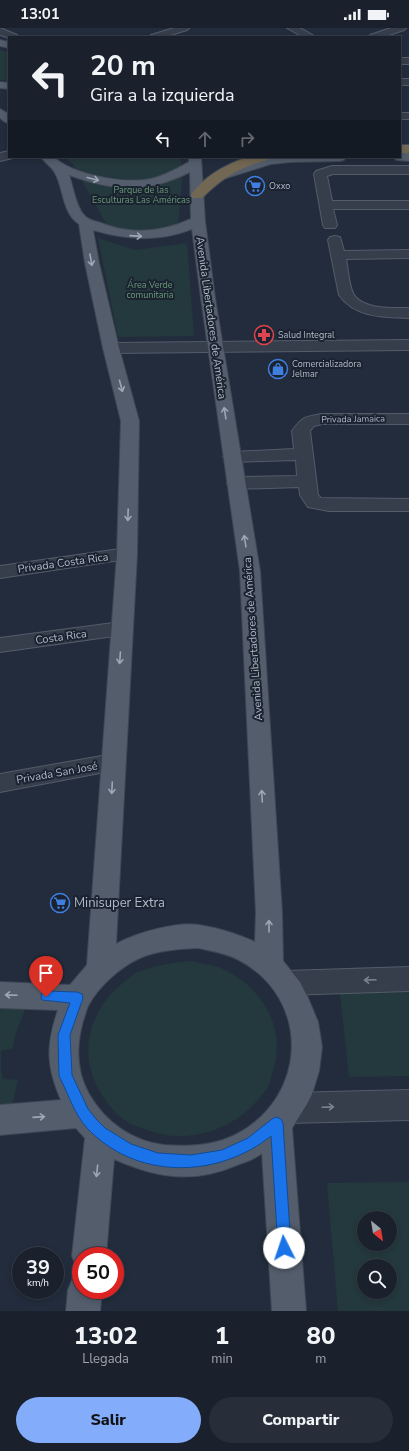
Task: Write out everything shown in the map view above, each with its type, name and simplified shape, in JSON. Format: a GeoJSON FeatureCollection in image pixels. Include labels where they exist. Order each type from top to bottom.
{"type":"FeatureCollection","features":[{"type":"Feature","properties":{"kind":"highway"},"geometry":{"type":"LineString","coordinates":[[197,195],[229,168],[249,160],[259,158]]}},
{"type":"Feature","properties":{"kind":"main road"},"geometry":{"type":"LineString","coordinates":[[0,112],[8,119]]}},
{"type":"Feature","properties":{"kind":"main road"},"geometry":{"type":"LineString","coordinates":[[217,177],[269,162],[291,158]]}},
{"type":"Feature","properties":{"kind":"main road"},"geometry":{"type":"LineString","coordinates":[[51,162],[86,177],[131,186],[162,180],[195,160],[197,195]]}},
{"type":"Feature","properties":{"kind":"main road"},"geometry":{"type":"LineString","coordinates":[[51,162],[61,172],[78,217],[85,222],[123,234],[140,236],[159,235],[175,231],[198,221]]}},
{"type":"Feature","properties":{"kind":"main road","name":"Avenida Libertadores de América"},"geometry":{"type":"LineString","coordinates":[[197,195],[198,221],[214,347],[250,571],[269,913],[278,974]]}},
{"type":"Feature","properties":{"kind":"main road"},"geometry":{"type":"LineString","coordinates":[[85,222],[92,263],[111,348],[130,421],[127,554],[121,629],[101,969]]}},
{"type":"Feature","properties":{"kind":"main road"},"geometry":{"type":"LineString","coordinates":[[198,936],[224,941],[248,951],[278,974],[301,1011],[308,1043],[304,1076],[283,1115],[252,1142],[223,1156],[191,1162],[158,1160],[127,1150],[92,1123],[66,1076],[64,1035],[77,998],[101,969],[122,954],[146,943],[172,937],[198,936]]}},
{"type":"Feature","properties":{"kind":"main road"},"geometry":{"type":"LineString","coordinates":[[0,995],[77,998]]}},
{"type":"Feature","properties":{"kind":"main road"},"geometry":{"type":"LineString","coordinates":[[283,1115],[288,1311]]}},
{"type":"Feature","properties":{"kind":"main road"},"geometry":{"type":"LineString","coordinates":[[0,1120],[92,1123]]}},
{"type":"Feature","properties":{"kind":"main road"},"geometry":{"type":"LineString","coordinates":[[89,1247],[92,1123]]}},
{"type":"Feature","properties":{"kind":"main road"},"geometry":{"type":"LineString","coordinates":[[83,1311],[85,1299]]}},
{"type":"Feature","properties":{"kind":"street"},"geometry":{"type":"LineString","coordinates":[[157,36],[184,28]]}},
{"type":"Feature","properties":{"kind":"street"},"geometry":{"type":"LineString","coordinates":[[292,28],[309,36]]}},
{"type":"Feature","properties":{"kind":"street"},"geometry":{"type":"LineString","coordinates":[[376,36],[401,28]]}},
{"type":"Feature","properties":{"kind":"street"},"geometry":{"type":"LineString","coordinates":[[0,31],[12,36]]}},
{"type":"Feature","properties":{"kind":"street"},"geometry":{"type":"LineString","coordinates":[[356,158],[362,169]]}},
{"type":"Feature","properties":{"kind":"street"},"geometry":{"type":"LineString","coordinates":[[330,225],[320,174],[332,170],[362,169],[379,163],[409,170]]}},
{"type":"Feature","properties":{"kind":"street"},"geometry":{"type":"LineString","coordinates":[[326,205],[409,205]]}},
{"type":"Feature","properties":{"kind":"street"},"geometry":{"type":"LineString","coordinates":[[335,240],[346,295],[354,303],[375,312],[408,317]]}},
{"type":"Feature","properties":{"kind":"street"},"geometry":{"type":"LineString","coordinates":[[337,255],[409,254]]}},
{"type":"Feature","properties":{"kind":"street"},"geometry":{"type":"LineString","coordinates":[[111,348],[409,346]]}},
{"type":"Feature","properties":{"kind":"street","name":"Privada Jamaica"},"geometry":{"type":"LineString","coordinates":[[409,419],[322,419],[308,422],[301,431],[309,495],[316,503],[329,505],[409,505]]}},
{"type":"Feature","properties":{"kind":"street"},"geometry":{"type":"LineString","coordinates":[[232,457],[304,454]]}},
{"type":"Feature","properties":{"kind":"street"},"geometry":{"type":"LineString","coordinates":[[236,483],[307,481]]}},
{"type":"Feature","properties":{"kind":"street","name":"Privada Costa Rica"},"geometry":{"type":"LineString","coordinates":[[0,572],[127,554]]}},
{"type":"Feature","properties":{"kind":"street","name":"Costa Rica"},"geometry":{"type":"LineString","coordinates":[[0,645],[121,629]]}},
{"type":"Feature","properties":{"kind":"street","name":"Privada San José"},"geometry":{"type":"LineString","coordinates":[[0,783],[113,762]]}},
{"type":"Feature","properties":{"kind":"street"},"geometry":{"type":"LineString","coordinates":[[278,974],[409,979]]}},
{"type":"Feature","properties":{"kind":"street"},"geometry":{"type":"LineString","coordinates":[[283,1115],[409,1104]]}},
{"type":"Feature","properties":{"kind":"green space"},"geometry":{"type":"Polygon","coordinates":[[[0,50],[8,52],[8,81],[0,80],[0,50]]]}},
{"type":"Feature","properties":{"kind":"green space","name":"Parque de las Esculturas Las Américas"},"geometry":{"type":"Polygon","coordinates":[[[67,158],[181,158],[182,179],[178,226],[156,235],[109,229],[73,164],[67,158]]]}},
{"type":"Feature","properties":{"kind":"green space","name":"Área Verde comunitaria"},"geometry":{"type":"Polygon","coordinates":[[[98,238],[135,250],[187,243],[194,336],[118,337],[98,238]]]}},
{"type":"Feature","properties":{"kind":"green space"},"geometry":{"type":"Polygon","coordinates":[[[192,961],[221,968],[236,976],[259,997],[268,1010],[274,1024],[277,1039],[276,1055],[268,1086],[256,1102],[244,1114],[213,1130],[196,1135],[179,1136],[162,1134],[138,1127],[128,1122],[116,1113],[108,1104],[96,1084],[91,1070],[88,1056],[89,1042],[97,1015],[104,1003],[124,982],[136,973],[143,970],[157,966],[192,961]]]}},
{"type":"Feature","properties":{"kind":"green space"},"geometry":{"type":"Polygon","coordinates":[[[409,992],[409,1076],[349,1077],[340,993],[409,992]]]}},
{"type":"Feature","properties":{"kind":"green space"},"geometry":{"type":"Polygon","coordinates":[[[26,1007],[15,1035],[13,1048],[1,1051],[1,1069],[3,1079],[18,1080],[12,1108],[0,1106],[0,1008],[26,1007]]]}},
{"type":"Feature","properties":{"kind":"green space"},"geometry":{"type":"Polygon","coordinates":[[[409,1182],[409,1311],[338,1311],[327,1183],[409,1182]]]}},
{"type":"Feature","properties":{"kind":"place","name":"Oxxo"},"geometry":{"type":"Point","coordinates":[255,186]}},
{"type":"Feature","properties":{"kind":"place","name":"Salud Integral"},"geometry":{"type":"Point","coordinates":[264,335]}},
{"type":"Feature","properties":{"kind":"place","name":"Comercializadora Jelmar"},"geometry":{"type":"Point","coordinates":[278,369]}},
{"type":"Feature","properties":{"kind":"place","name":"Minisuper Extra"},"geometry":{"type":"Point","coordinates":[60,903]}},
{"type":"Feature","properties":{"kind":"route"},"geometry":{"type":"LineString","coordinates":[[46,997],[77,998],[64,1035],[66,1076],[84,1114],[91,1123],[101,1132],[127,1150],[158,1160],[191,1162],[223,1156],[232,1152],[252,1142],[276,1123],[284,1248]]}}]}
